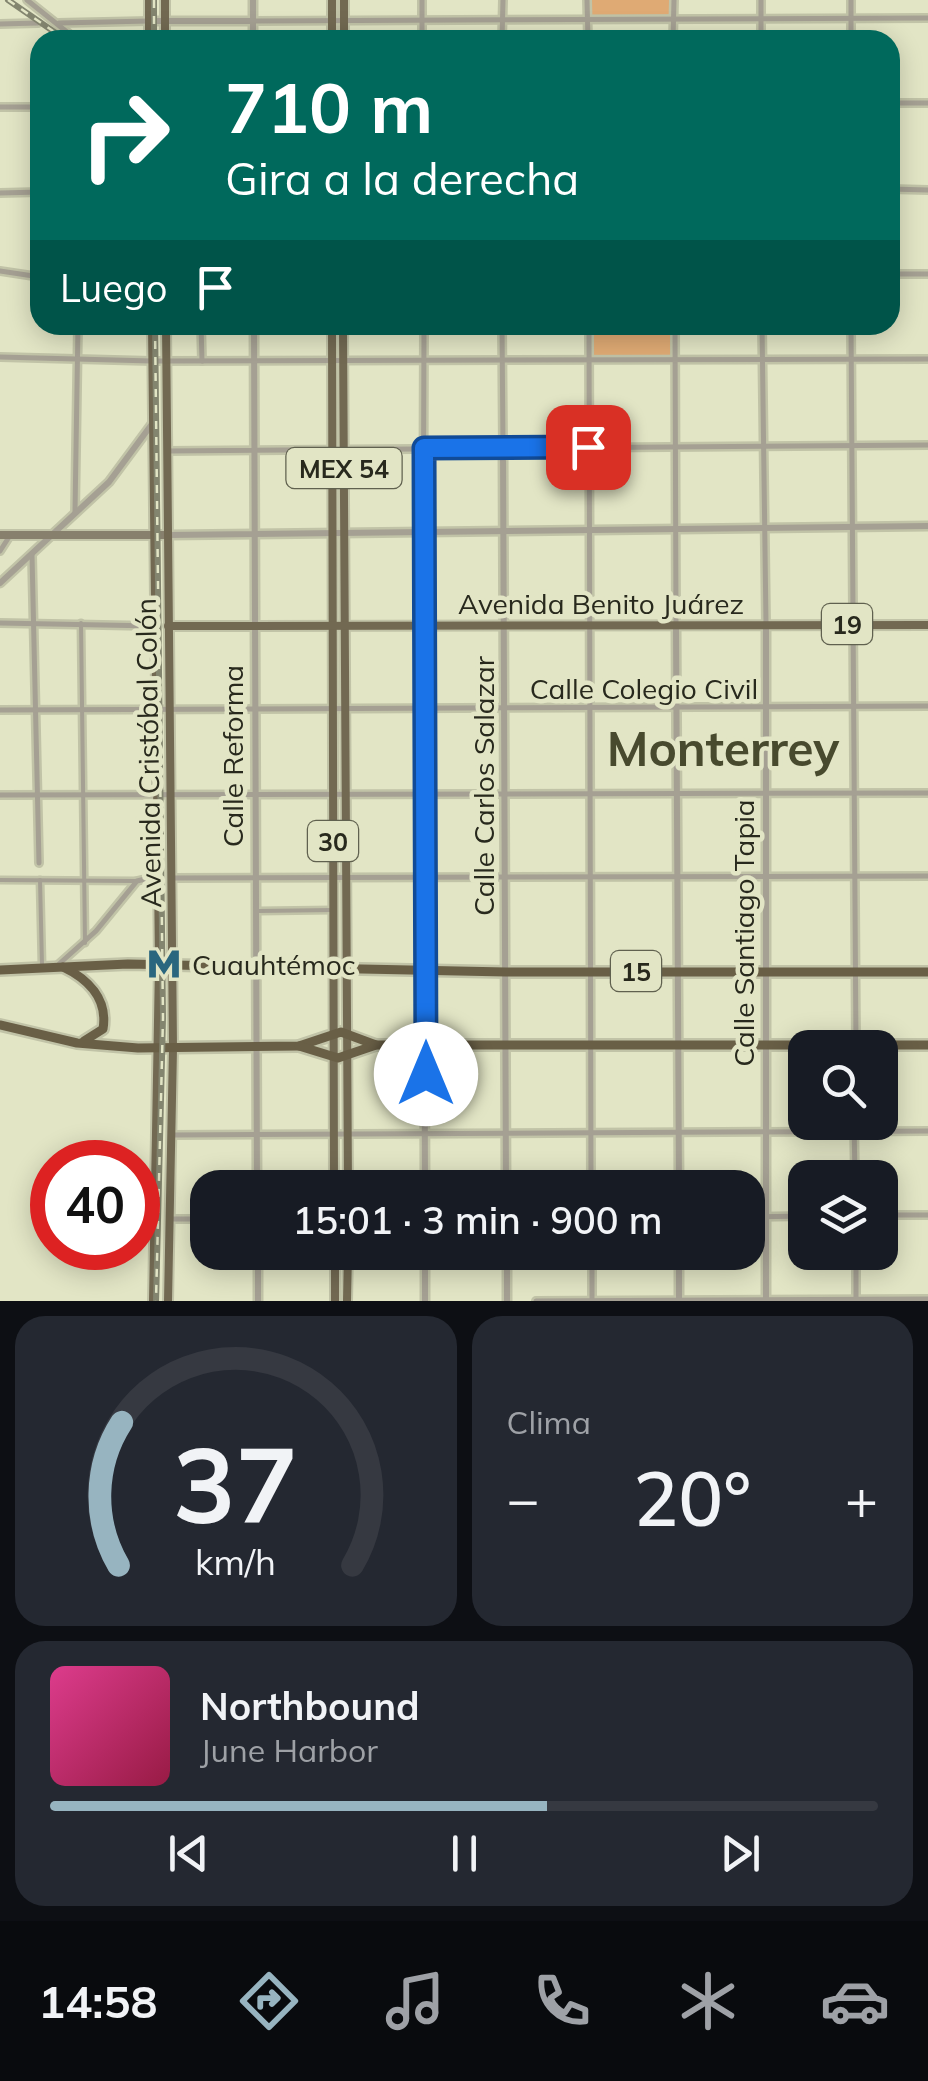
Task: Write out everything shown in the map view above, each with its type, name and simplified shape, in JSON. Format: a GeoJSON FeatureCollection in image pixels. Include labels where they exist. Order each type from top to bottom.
{"type":"FeatureCollection","features":[{"type":"Feature","properties":{"kind":"highway","name":"15"},"geometry":{"type":"LineString","coordinates":[[0,970],[58,964],[506,972],[928,972]]}},
{"type":"Feature","properties":{"kind":"highway"},"geometry":{"type":"LineString","coordinates":[[58,964],[90,984],[104,1015],[100,1034],[77,1043]]}},
{"type":"Feature","properties":{"kind":"highway"},"geometry":{"type":"LineString","coordinates":[[0,1026],[77,1043],[158,1048],[299,1046],[331,1034],[350,1034],[376,1045],[788,1044]]}},
{"type":"Feature","properties":{"kind":"highway"},"geometry":{"type":"LineString","coordinates":[[898,1045],[928,1044]]}},
{"type":"Feature","properties":{"kind":"highway"},"geometry":{"type":"LineString","coordinates":[[299,1046],[331,1057],[350,1056],[376,1045]]}},
{"type":"Feature","properties":{"kind":"main road"},"geometry":{"type":"LineString","coordinates":[[149,0],[149,30]]}},
{"type":"Feature","properties":{"kind":"main road"},"geometry":{"type":"LineString","coordinates":[[165,0],[165,30]]}},
{"type":"Feature","properties":{"kind":"main road"},"geometry":{"type":"LineString","coordinates":[[332,0],[332,30]]}},
{"type":"Feature","properties":{"kind":"main road"},"geometry":{"type":"LineString","coordinates":[[344,0],[344,30]]}},
{"type":"Feature","properties":{"kind":"main road","name":"Avenida Cristóbal Colón"},"geometry":{"type":"LineString","coordinates":[[152,335],[159,966],[152,1301]]}},
{"type":"Feature","properties":{"kind":"main road","name":"Avenida Cristóbal Colón"},"geometry":{"type":"LineString","coordinates":[[166,335],[174,1048],[168,1301]]}},
{"type":"Feature","properties":{"kind":"main road","name":"MEX 54"},"geometry":{"type":"LineString","coordinates":[[332,335],[332,625]]}},
{"type":"Feature","properties":{"kind":"main road","name":"MEX 54"},"geometry":{"type":"LineString","coordinates":[[343,335],[343,625]]}},
{"type":"Feature","properties":{"kind":"main road"},"geometry":{"type":"LineString","coordinates":[[5,534],[168,534]]}},
{"type":"Feature","properties":{"kind":"main road","name":"Avenida Benito Juárez"},"geometry":{"type":"LineString","coordinates":[[154,626],[928,624]]}},
{"type":"Feature","properties":{"kind":"main road","name":"30"},"geometry":{"type":"LineString","coordinates":[[332,625],[334,1170]]}},
{"type":"Feature","properties":{"kind":"main road","name":"30"},"geometry":{"type":"LineString","coordinates":[[343,625],[345,970],[350,1034],[348,1170]]}},
{"type":"Feature","properties":{"kind":"main road"},"geometry":{"type":"LineString","coordinates":[[335,1270],[335,1301]]}},
{"type":"Feature","properties":{"kind":"main road"},"geometry":{"type":"LineString","coordinates":[[347,1301],[348,1270]]}},
{"type":"Feature","properties":{"kind":"street"},"geometry":{"type":"LineString","coordinates":[[27,0],[66,30]]}},
{"type":"Feature","properties":{"kind":"street"},"geometry":{"type":"LineString","coordinates":[[253,0],[253,30]]}},
{"type":"Feature","properties":{"kind":"street"},"geometry":{"type":"LineString","coordinates":[[422,0],[422,30]]}},
{"type":"Feature","properties":{"kind":"street"},"geometry":{"type":"LineString","coordinates":[[502,30],[503,0]]}},
{"type":"Feature","properties":{"kind":"street"},"geometry":{"type":"LineString","coordinates":[[587,0],[588,30]]}},
{"type":"Feature","properties":{"kind":"street"},"geometry":{"type":"LineString","coordinates":[[673,30],[674,0]]}},
{"type":"Feature","properties":{"kind":"street"},"geometry":{"type":"LineString","coordinates":[[761,0],[761,30]]}},
{"type":"Feature","properties":{"kind":"street"},"geometry":{"type":"LineString","coordinates":[[851,0],[851,30]]}},
{"type":"Feature","properties":{"kind":"street"},"geometry":{"type":"LineString","coordinates":[[59,23],[928,18]]}},
{"type":"Feature","properties":{"kind":"street"},"geometry":{"type":"LineString","coordinates":[[0,24],[38,23]]}},
{"type":"Feature","properties":{"kind":"street"},"geometry":{"type":"LineString","coordinates":[[900,104],[928,103]]}},
{"type":"Feature","properties":{"kind":"street"},"geometry":{"type":"LineString","coordinates":[[0,107],[30,107]]}},
{"type":"Feature","properties":{"kind":"street"},"geometry":{"type":"LineString","coordinates":[[900,189],[928,190]]}},
{"type":"Feature","properties":{"kind":"street"},"geometry":{"type":"LineString","coordinates":[[0,192],[30,192]]}},
{"type":"Feature","properties":{"kind":"street"},"geometry":{"type":"LineString","coordinates":[[0,271],[30,276]]}},
{"type":"Feature","properties":{"kind":"street"},"geometry":{"type":"LineString","coordinates":[[900,274],[928,274]]}},
{"type":"Feature","properties":{"kind":"street"},"geometry":{"type":"LineString","coordinates":[[75,515],[77,335]]}},
{"type":"Feature","properties":{"kind":"street"},"geometry":{"type":"LineString","coordinates":[[202,335],[202,360]]}},
{"type":"Feature","properties":{"kind":"street","name":"Calle Reforma"},"geometry":{"type":"LineString","coordinates":[[254,335],[258,1170]]}},
{"type":"Feature","properties":{"kind":"street"},"geometry":{"type":"LineString","coordinates":[[424,335],[425,1170]]}},
{"type":"Feature","properties":{"kind":"street","name":"Calle Carlos Salazar"},"geometry":{"type":"LineString","coordinates":[[502,335],[506,1170]]}},
{"type":"Feature","properties":{"kind":"street"},"geometry":{"type":"LineString","coordinates":[[589,335],[592,1170]]}},
{"type":"Feature","properties":{"kind":"street"},"geometry":{"type":"LineString","coordinates":[[675,335],[679,1170]]}},
{"type":"Feature","properties":{"kind":"street","name":"Calle Santiago Tapia"},"geometry":{"type":"LineString","coordinates":[[762,335],[766,1300]]}},
{"type":"Feature","properties":{"kind":"street"},"geometry":{"type":"LineString","coordinates":[[851,335],[856,1030]]}},
{"type":"Feature","properties":{"kind":"street"},"geometry":{"type":"LineString","coordinates":[[0,356],[152,361],[928,359]]}},
{"type":"Feature","properties":{"kind":"street"},"geometry":{"type":"LineString","coordinates":[[0,583],[75,515],[136,450],[152,424]]}},
{"type":"Feature","properties":{"kind":"street"},"geometry":{"type":"LineString","coordinates":[[136,450],[928,445]]}},
{"type":"Feature","properties":{"kind":"street"},"geometry":{"type":"LineString","coordinates":[[168,534],[928,526]]}},
{"type":"Feature","properties":{"kind":"street"},"geometry":{"type":"LineString","coordinates":[[0,551],[5,534]]}},
{"type":"Feature","properties":{"kind":"street"},"geometry":{"type":"LineString","coordinates":[[32,554],[40,862]]}},
{"type":"Feature","properties":{"kind":"street","name":"19"},"geometry":{"type":"LineString","coordinates":[[0,623],[154,626]]}},
{"type":"Feature","properties":{"kind":"street"},"geometry":{"type":"LineString","coordinates":[[80,623],[84,943]]}},
{"type":"Feature","properties":{"kind":"street","name":"Calle Colegio Civil"},"geometry":{"type":"LineString","coordinates":[[0,710],[928,706]]}},
{"type":"Feature","properties":{"kind":"street"},"geometry":{"type":"LineString","coordinates":[[0,795],[928,793]]}},
{"type":"Feature","properties":{"kind":"street"},"geometry":{"type":"LineString","coordinates":[[0,880],[137,881],[158,876]]}},
{"type":"Feature","properties":{"kind":"street"},"geometry":{"type":"LineString","coordinates":[[172,878],[928,876]]}},
{"type":"Feature","properties":{"kind":"street"},"geometry":{"type":"LineString","coordinates":[[40,880],[42,965]]}},
{"type":"Feature","properties":{"kind":"street"},"geometry":{"type":"LineString","coordinates":[[58,964],[84,943],[137,881]]}},
{"type":"Feature","properties":{"kind":"street"},"geometry":{"type":"LineString","coordinates":[[255,911],[333,910]]}},
{"type":"Feature","properties":{"kind":"street"},"geometry":{"type":"LineString","coordinates":[[171,1136],[788,1131]]}},
{"type":"Feature","properties":{"kind":"street"},"geometry":{"type":"LineString","coordinates":[[898,1131],[928,1131]]}},
{"type":"Feature","properties":{"kind":"street"},"geometry":{"type":"LineString","coordinates":[[898,1214],[928,1215]]}},
{"type":"Feature","properties":{"kind":"street"},"geometry":{"type":"LineString","coordinates":[[766,1216],[788,1216]]}},
{"type":"Feature","properties":{"kind":"street"},"geometry":{"type":"LineString","coordinates":[[170,1219],[190,1219]]}},
{"type":"Feature","properties":{"kind":"street"},"geometry":{"type":"LineString","coordinates":[[258,1270],[258,1301]]}},
{"type":"Feature","properties":{"kind":"street"},"geometry":{"type":"LineString","coordinates":[[425,1270],[425,1301]]}},
{"type":"Feature","properties":{"kind":"street"},"geometry":{"type":"LineString","coordinates":[[507,1270],[507,1301]]}},
{"type":"Feature","properties":{"kind":"street"},"geometry":{"type":"LineString","coordinates":[[592,1270],[592,1301]]}},
{"type":"Feature","properties":{"kind":"street"},"geometry":{"type":"LineString","coordinates":[[679,1270],[679,1300]]}},
{"type":"Feature","properties":{"kind":"street"},"geometry":{"type":"LineString","coordinates":[[856,1270],[856,1300]]}},
{"type":"Feature","properties":{"kind":"street"},"geometry":{"type":"LineString","coordinates":[[536,1301],[928,1299]]}},
{"type":"Feature","properties":{"kind":"shaded area"},"geometry":{"type":"Polygon","coordinates":[[[587,0],[674,0],[673,20],[587,19],[587,0]]]}},
{"type":"Feature","properties":{"kind":"shaded area"},"geometry":{"type":"Polygon","coordinates":[[[589,335],[675,335],[675,360],[589,361],[589,335]]]}},
{"type":"Feature","properties":{"kind":"railway"},"geometry":{"type":"LineString","coordinates":[[8,0],[52,30]]}},
{"type":"Feature","properties":{"kind":"railway"},"geometry":{"type":"LineString","coordinates":[[154,0],[154,30]]}},
{"type":"Feature","properties":{"kind":"railway"},"geometry":{"type":"LineString","coordinates":[[155,335],[163,1018],[156,1301]]}},
{"type":"Feature","properties":{"kind":"place","name":"Cuauhtémoc"},"geometry":{"type":"Point","coordinates":[164,964]}},
{"type":"Feature","properties":{"kind":"district","name":"Monterrey"},"geometry":{"type":"Point","coordinates":[723,748]}},
{"type":"Feature","properties":{"kind":"route"},"geometry":{"type":"LineString","coordinates":[[426,1074],[424,448],[588,447]]}}]}
